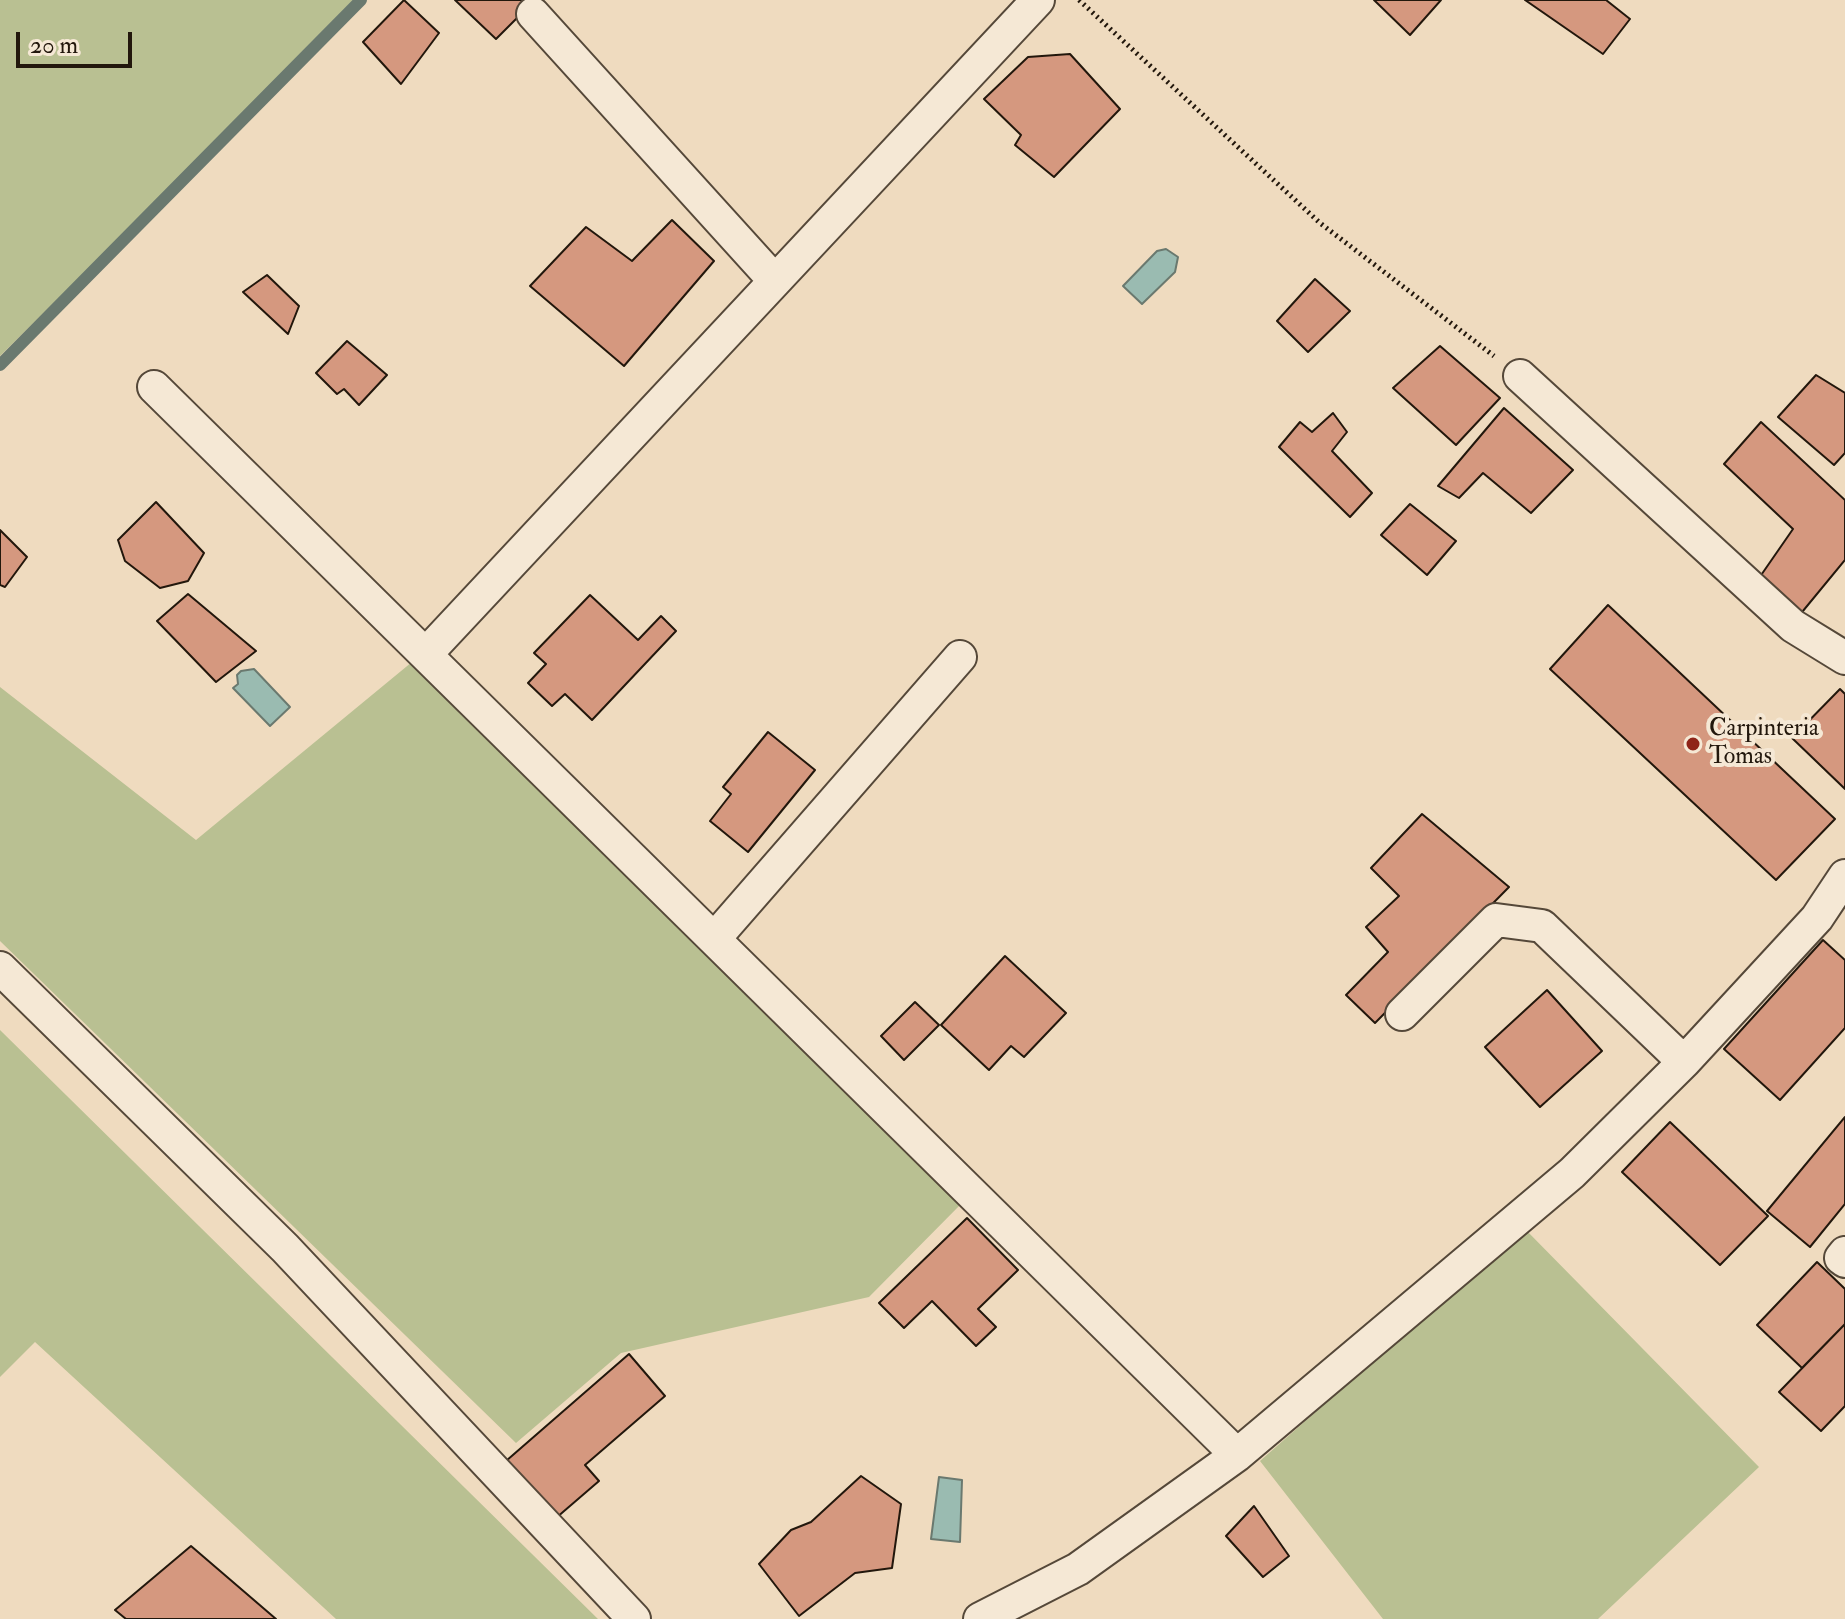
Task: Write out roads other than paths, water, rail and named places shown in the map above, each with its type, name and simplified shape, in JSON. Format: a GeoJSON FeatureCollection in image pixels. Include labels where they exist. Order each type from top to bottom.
{"type":"FeatureCollection","features":[{"type":"Feature","properties":{"kind":"street"},"geometry":{"type":"LineString","coordinates":[[426,654],[1038,0]]}},
{"type":"Feature","properties":{"kind":"street"},"geometry":{"type":"LineString","coordinates":[[533,14],[775,281]]}},
{"type":"Feature","properties":{"kind":"street"},"geometry":{"type":"LineString","coordinates":[[1520,376],[1793,626],[1845,658]]}},
{"type":"Feature","properties":{"kind":"street"},"geometry":{"type":"LineString","coordinates":[[154,387],[1237,1455]]}},
{"type":"Feature","properties":{"kind":"street"},"geometry":{"type":"LineString","coordinates":[[714,939],[960,657]]}},
{"type":"Feature","properties":{"kind":"street"},"geometry":{"type":"LineString","coordinates":[[980,1619],[1078,1569],[1237,1455],[1572,1173],[1684,1062],[1817,918],[1845,876]]}},
{"type":"Feature","properties":{"kind":"street"},"geometry":{"type":"LineString","coordinates":[[1402,1014],[1496,920],[1542,926],[1684,1062]]}},
{"type":"Feature","properties":{"kind":"street"},"geometry":{"type":"LineString","coordinates":[[0,968],[285,1248],[634,1619]]}},
{"type":"Feature","properties":{"kind":"street"},"geometry":{"type":"LineString","coordinates":[[1845,1253],[1841,1258],[1845,1261]]}},
{"type":"Feature","properties":{"kind":"water"},"geometry":{"type":"Polygon","coordinates":[[[1166,249],[1178,257],[1175,272],[1142,304],[1123,286],[1157,251],[1166,249]]]}},
{"type":"Feature","properties":{"kind":"water"},"geometry":{"type":"Polygon","coordinates":[[[254,669],[290,707],[270,726],[233,688],[238,684],[237,675],[241,671],[254,669]]]}},
{"type":"Feature","properties":{"kind":"water"},"geometry":{"type":"Polygon","coordinates":[[[939,1477],[962,1480],[960,1542],[931,1539],[939,1477]]]}},
{"type":"Feature","properties":{"kind":"waterway"},"geometry":{"type":"LineString","coordinates":[[0,365],[361,0]]}},
{"type":"Feature","properties":{"kind":"place","name":"Carpinteria Tomas"},"geometry":{"type":"Point","coordinates":[1693,744]}}]}
